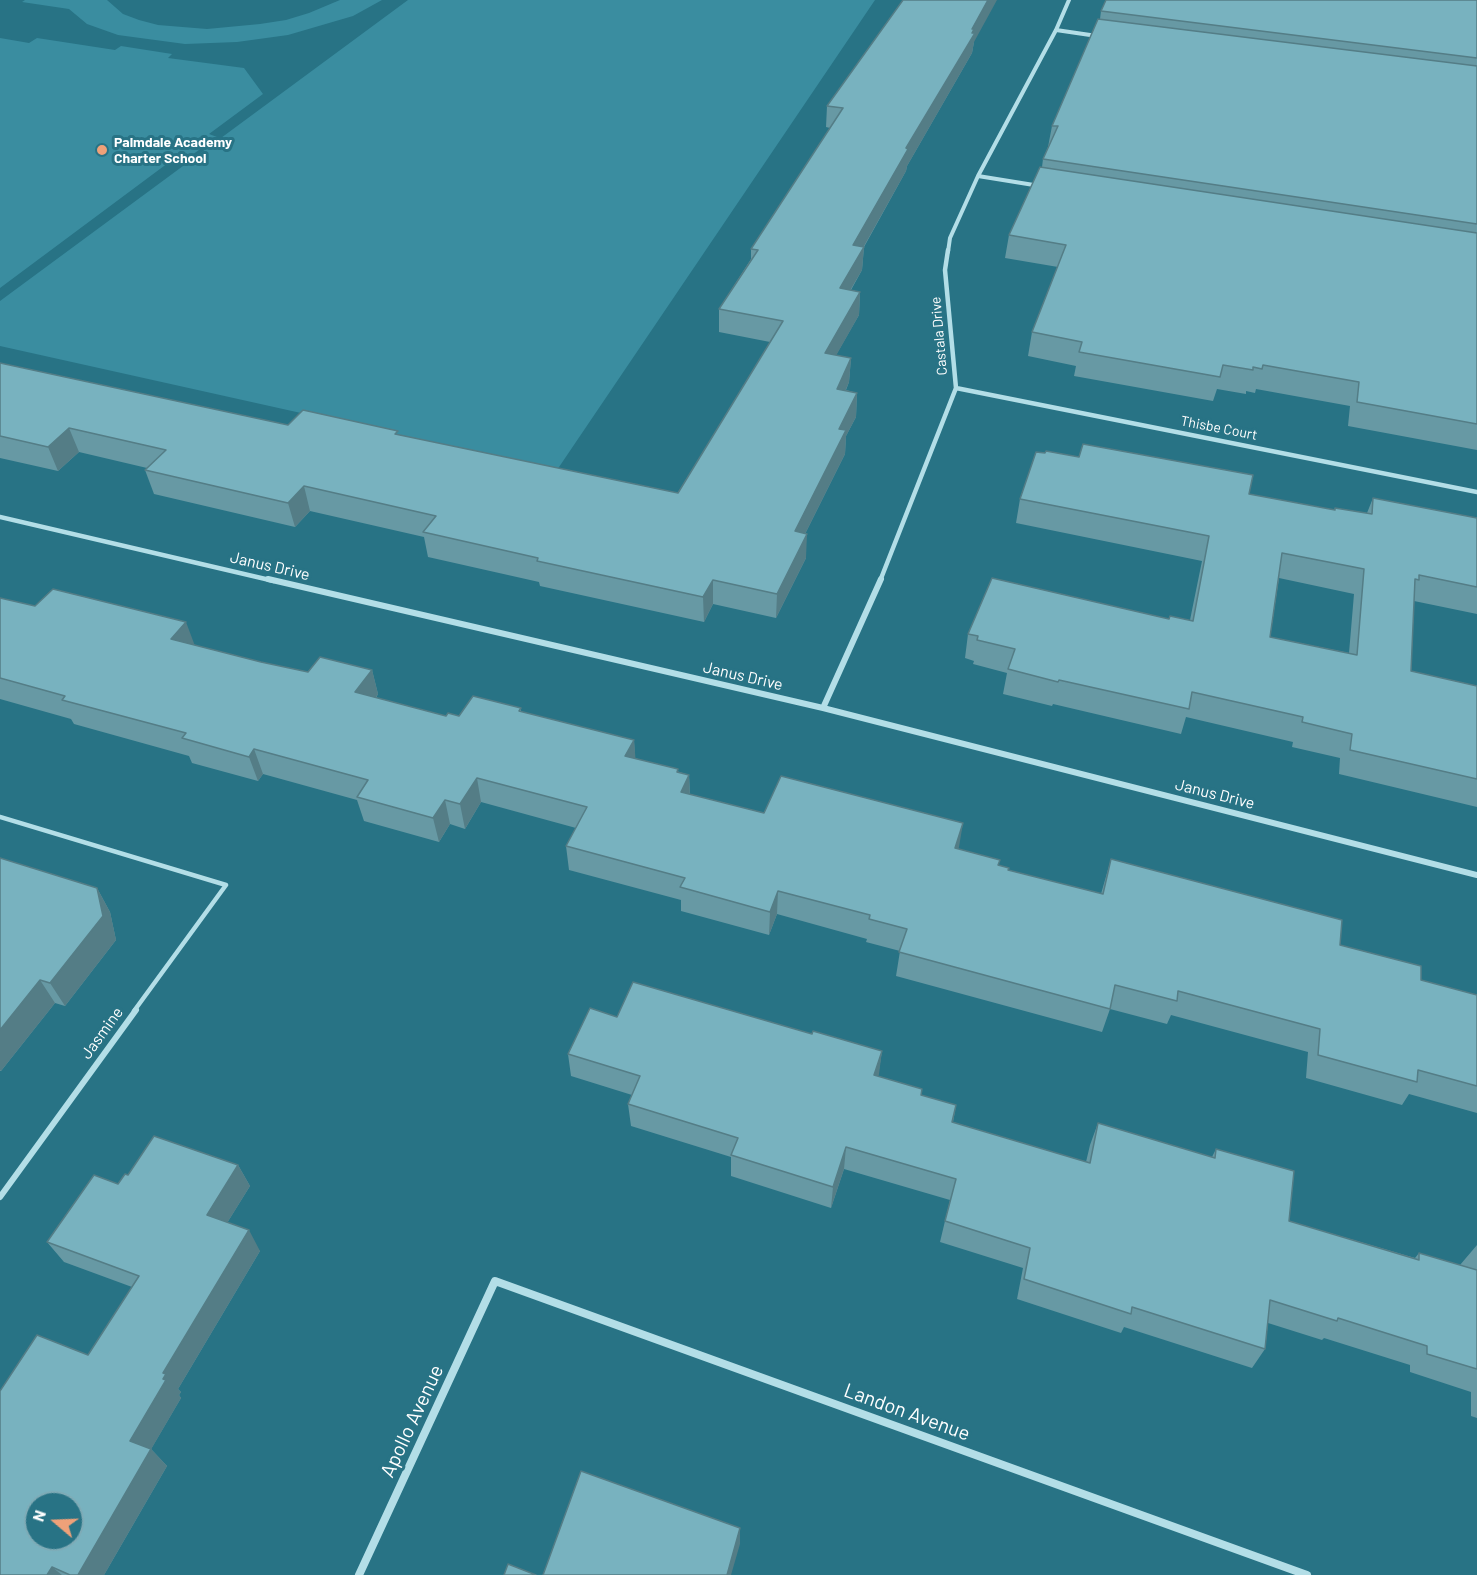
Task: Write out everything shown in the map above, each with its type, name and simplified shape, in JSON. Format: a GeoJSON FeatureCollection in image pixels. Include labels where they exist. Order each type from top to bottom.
{"type":"FeatureCollection","features":[{"type":"Feature","properties":{"kind":"street","name":"Castala Drive"},"geometry":{"type":"LineString","coordinates":[[823,708],[895,547],[956,388],[945,270],[950,238],[978,176],[1070,0]]}},
{"type":"Feature","properties":{"kind":"street"},"geometry":{"type":"LineString","coordinates":[[1056,30],[1103,36]]}},
{"type":"Feature","properties":{"kind":"street"},"geometry":{"type":"LineString","coordinates":[[978,176],[1048,187]]}},
{"type":"Feature","properties":{"kind":"street","name":"Thisbe Court"},"geometry":{"type":"LineString","coordinates":[[956,388],[1477,492]]}},
{"type":"Feature","properties":{"kind":"street","name":"Janus Drive"},"geometry":{"type":"LineString","coordinates":[[0,517],[823,708],[1477,875]]}},
{"type":"Feature","properties":{"kind":"street","name":"Apollo Avenue"},"geometry":{"type":"LineString","coordinates":[[359,1575],[495,1281]]}},
{"type":"Feature","properties":{"kind":"street","name":"Landon Avenue"},"geometry":{"type":"LineString","coordinates":[[495,1281],[1307,1575]]}},
{"type":"Feature","properties":{"kind":"lane","name":"Jasmine"},"geometry":{"type":"LineString","coordinates":[[0,818],[226,885],[0,1197]]}},
{"type":"Feature","properties":{"kind":"shaded area"},"geometry":{"type":"Polygon","coordinates":[[[25,0],[107,0],[123,14],[139,20],[158,25],[207,29],[286,20],[340,0],[382,0],[353,16],[288,35],[237,42],[185,44],[118,35],[87,24],[69,9],[22,2],[25,0]]]}},
{"type":"Feature","properties":{"kind":"shaded area"},"geometry":{"type":"Polygon","coordinates":[[[408,0],[875,0],[557,470],[0,346],[0,301],[408,0]]]}},
{"type":"Feature","properties":{"kind":"shaded area"},"geometry":{"type":"Polygon","coordinates":[[[0,38],[29,43],[37,38],[115,50],[121,46],[172,54],[168,58],[244,68],[263,94],[209,134],[217,137],[178,165],[168,163],[0,288],[0,38]]]}},
{"type":"Feature","properties":{"kind":"building"},"geometry":{"type":"Polygon","coordinates":[[[903,0],[988,0],[972,29],[974,29],[972,33],[975,33],[906,148],[908,149],[853,245],[864,247],[840,288],[860,292],[825,353],[851,358],[837,389],[857,393],[839,429],[846,430],[795,531],[807,534],[777,594],[713,580],[703,597],[537,561],[538,558],[423,532],[436,516],[304,486],[288,503],[145,470],[166,450],[69,428],[48,447],[0,436],[0,363],[288,425],[303,410],[398,431],[395,434],[678,493],[783,321],[719,309],[758,250],[751,249],[843,108],[827,106],[903,0]]]}},
{"type":"Feature","properties":{"kind":"building"},"geometry":{"type":"Polygon","coordinates":[[[1106,0],[1477,0],[1477,58],[1101,11],[1106,0]]]}},
{"type":"Feature","properties":{"kind":"building"},"geometry":{"type":"Polygon","coordinates":[[[1098,19],[1477,66],[1477,224],[1043,159],[1058,126],[1052,126],[1098,19]]]}},
{"type":"Feature","properties":{"kind":"building"},"geometry":{"type":"Polygon","coordinates":[[[1040,167],[1477,233],[1477,424],[1357,402],[1359,382],[1263,365],[1262,369],[1253,367],[1253,370],[1223,365],[1220,377],[1079,352],[1082,342],[1032,332],[1066,245],[1009,235],[1040,167]]]}},
{"type":"Feature","properties":{"kind":"building"},"geometry":{"type":"Polygon","coordinates":[[[1083,444],[1253,475],[1249,494],[1335,510],[1335,508],[1372,514],[1373,498],[1477,518],[1477,587],[1419,575],[1419,580],[1415,579],[1411,671],[1477,686],[1477,779],[1350,750],[1352,734],[1302,722],[1303,717],[1192,692],[1189,709],[1059,680],[1058,682],[1008,669],[1015,649],[977,640],[978,636],[968,634],[992,578],[1169,619],[1170,616],[1193,621],[1209,536],[1020,499],[1036,452],[1045,453],[1046,451],[1079,457],[1083,444]],[[1282,553],[1270,637],[1357,655],[1364,569],[1282,553]]]}},
{"type":"Feature","properties":{"kind":"building"},"geometry":{"type":"Polygon","coordinates":[[[53,589],[186,622],[171,639],[261,662],[308,672],[320,657],[372,670],[355,692],[446,716],[448,713],[459,716],[473,696],[521,708],[519,711],[634,740],[625,756],[678,769],[677,772],[689,775],[681,792],[764,813],[781,776],[963,823],[955,848],[1000,860],[998,865],[1009,868],[1008,870],[1103,894],[1111,859],[1342,920],[1340,945],[1421,966],[1421,980],[1477,995],[1477,1086],[1418,1070],[1417,1082],[1318,1055],[1320,1029],[1178,991],[1177,1001],[1115,985],[1110,1009],[899,952],[907,929],[869,919],[870,915],[778,891],[770,912],[680,887],[685,878],[566,846],[587,807],[477,778],[460,804],[445,800],[433,818],[357,797],[368,780],[254,749],[249,757],[182,738],[186,733],[62,700],[65,696],[0,678],[0,598],[35,606],[53,589]]]}},
{"type":"Feature","properties":{"kind":"building"},"geometry":{"type":"Polygon","coordinates":[[[0,858],[97,888],[103,916],[50,983],[40,980],[0,1030],[0,858]]]}},
{"type":"Feature","properties":{"kind":"building"},"geometry":{"type":"Polygon","coordinates":[[[633,982],[812,1034],[813,1031],[882,1051],[874,1075],[922,1089],[921,1095],[956,1105],[952,1122],[1090,1163],[1098,1123],[1215,1158],[1216,1149],[1294,1171],[1289,1221],[1419,1260],[1419,1253],[1477,1270],[1477,1369],[1427,1354],[1427,1346],[1338,1318],[1337,1321],[1270,1300],[1265,1349],[1132,1307],[1131,1314],[1024,1279],[1030,1248],[945,1221],[956,1179],[846,1147],[833,1187],[731,1155],[738,1138],[628,1104],[640,1076],[568,1054],[590,1008],[617,1017],[633,982]]]}},
{"type":"Feature","properties":{"kind":"building"},"geometry":{"type":"Polygon","coordinates":[[[154,1136],[238,1165],[207,1215],[249,1230],[163,1373],[166,1374],[163,1379],[166,1380],[130,1441],[151,1449],[78,1575],[70,1575],[52,1567],[47,1575],[0,1575],[0,1391],[37,1335],[88,1355],[139,1276],[47,1242],[94,1175],[118,1184],[125,1174],[128,1175],[154,1136]]]}},
{"type":"Feature","properties":{"kind":"building"},"geometry":{"type":"Polygon","coordinates":[[[581,1471],[740,1528],[727,1575],[543,1575],[581,1471]]]}},
{"type":"Feature","properties":{"kind":"building"},"geometry":{"type":"Polygon","coordinates":[[[508,1564],[536,1575],[504,1575],[508,1564]]]}},
{"type":"Feature","properties":{"kind":"place","name":"Palmdale Academy Charter School"},"geometry":{"type":"Point","coordinates":[102,150]}}]}
